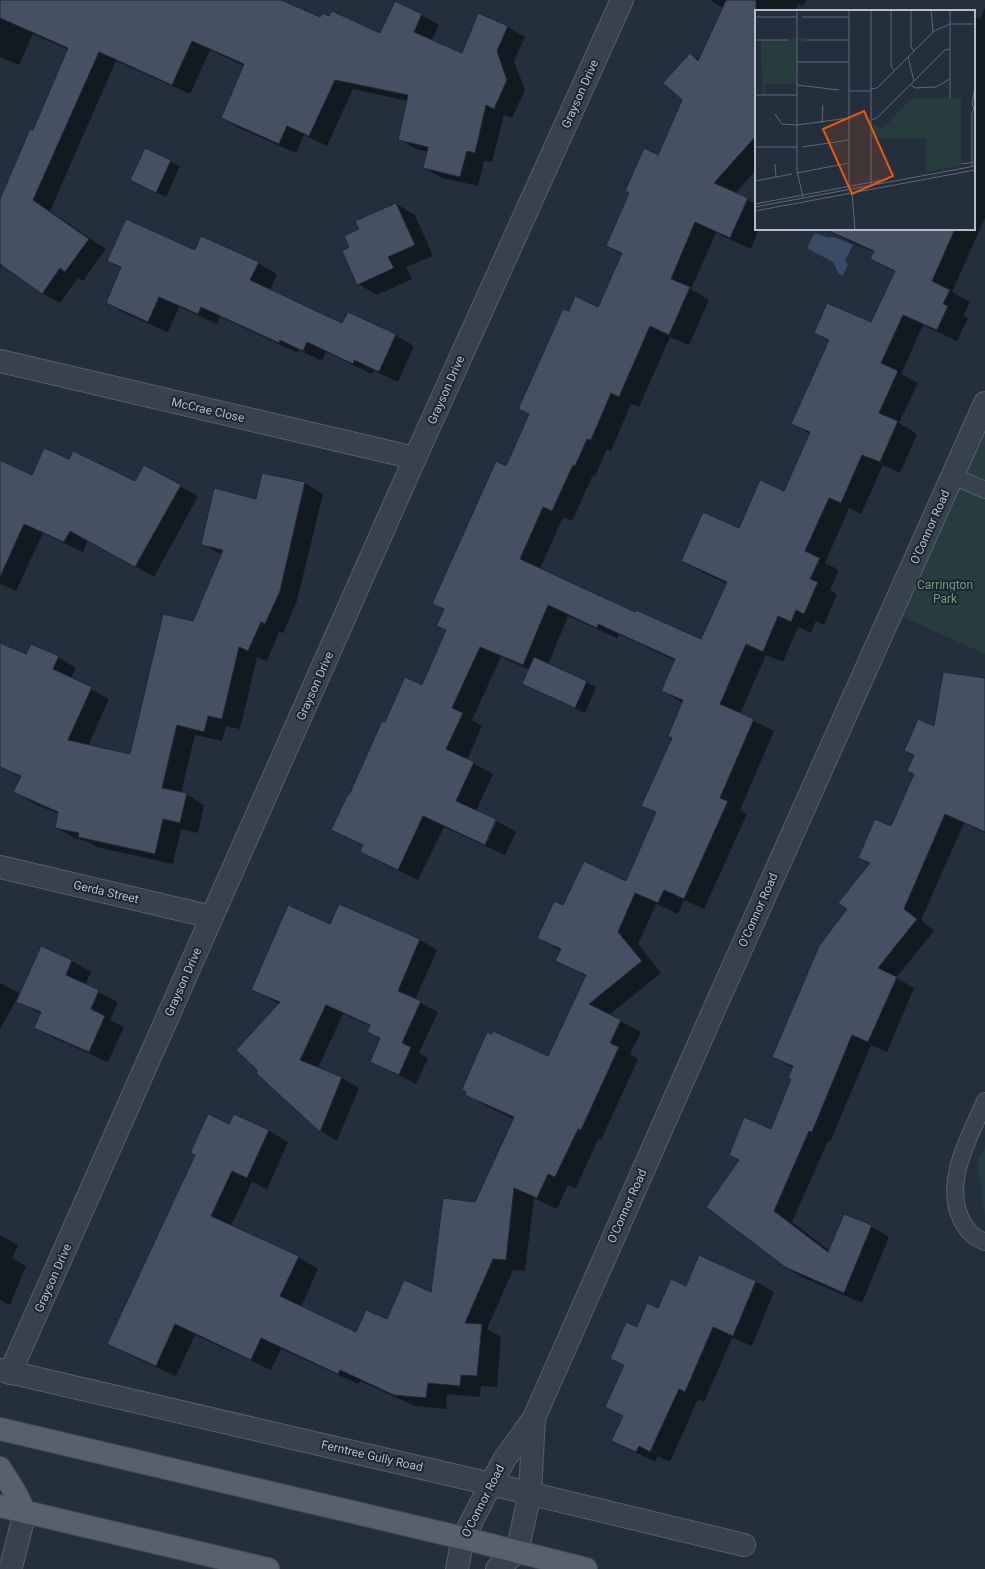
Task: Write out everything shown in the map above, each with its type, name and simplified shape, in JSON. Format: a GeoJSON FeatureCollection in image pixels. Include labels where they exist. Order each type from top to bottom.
{"type":"FeatureCollection","features":[{"type":"Feature","properties":{"kind":"main road"},"geometry":{"type":"LineString","coordinates":[[0,1429],[463,1538],[586,1569]]}},
{"type":"Feature","properties":{"kind":"main road"},"geometry":{"type":"LineString","coordinates":[[0,1468],[25,1512]]}},
{"type":"Feature","properties":{"kind":"main road"},"geometry":{"type":"LineString","coordinates":[[0,1506],[268,1569]]}},
{"type":"Feature","properties":{"kind":"street","name":"Grayson Drive"},"geometry":{"type":"LineString","coordinates":[[5,1371],[212,917],[619,1]]}},
{"type":"Feature","properties":{"kind":"street","name":"McCrae Close"},"geometry":{"type":"LineString","coordinates":[[0,361],[415,458]]}},
{"type":"Feature","properties":{"kind":"street","name":"O'Connor Road"},"geometry":{"type":"LineString","coordinates":[[457,1569],[463,1538],[504,1460],[534,1418],[723,989],[954,476],[985,403]]}},
{"type":"Feature","properties":{"kind":"street","name":"Gerda Street"},"geometry":{"type":"LineString","coordinates":[[0,867],[212,917]]}},
{"type":"Feature","properties":{"kind":"street","name":"Ferntree Gully Road"},"geometry":{"type":"LineString","coordinates":[[5,1371],[530,1493],[744,1545]]}},
{"type":"Feature","properties":{"kind":"street","name":"O'Connor Road"},"geometry":{"type":"LineString","coordinates":[[516,1552],[530,1493],[534,1418]]}},
{"type":"Feature","properties":{"kind":"street"},"geometry":{"type":"LineString","coordinates":[[8,1569],[12,1563],[25,1512]]}},
{"type":"Feature","properties":{"kind":"street"},"geometry":{"type":"LineString","coordinates":[[497,1569],[516,1552]]}},
{"type":"Feature","properties":{"kind":"lane"},"geometry":{"type":"LineString","coordinates":[[954,476],[985,490]]}},
{"type":"Feature","properties":{"kind":"lane"},"geometry":{"type":"LineString","coordinates":[[985,1101],[960,1162],[955,1180],[955,1196],[958,1211],[965,1227],[971,1235],[985,1242]]}},
{"type":"Feature","properties":{"kind":"green space","name":"Carrington Park"},"geometry":{"type":"Polygon","coordinates":[[[985,403],[985,654],[892,612],[985,403]]]}},
{"type":"Feature","properties":{"kind":"green space"},"geometry":{"type":"Polygon","coordinates":[[[985,1146],[985,1217],[977,1163],[985,1146]]]}},
{"type":"Feature","properties":{"kind":"water"},"geometry":{"type":"Polygon","coordinates":[[[814,234],[828,238],[834,237],[853,245],[845,261],[848,264],[843,276],[839,274],[833,262],[807,248],[814,234]]]}},
{"type":"Feature","properties":{"kind":"building"},"geometry":{"type":"Polygon","coordinates":[[[0,0],[281,0],[320,17],[322,13],[329,16],[332,11],[380,33],[395,1],[422,14],[414,32],[462,53],[478,13],[508,26],[497,51],[507,80],[494,109],[486,105],[475,153],[467,151],[460,177],[423,168],[428,147],[398,140],[408,95],[335,80],[309,136],[287,126],[279,144],[221,118],[244,64],[192,41],[172,85],[99,52],[33,200],[89,239],[65,272],[60,268],[42,294],[0,264],[0,199],[30,129],[33,130],[68,48],[0,18],[0,0]]]}},
{"type":"Feature","properties":{"kind":"building"},"geometry":{"type":"Polygon","coordinates":[[[726,0],[756,0],[755,137],[714,183],[748,198],[730,238],[695,222],[671,279],[690,287],[669,335],[650,326],[619,397],[611,393],[591,440],[587,439],[575,466],[573,465],[552,511],[543,507],[520,559],[635,612],[636,610],[701,639],[727,582],[681,561],[703,512],[739,528],[760,480],[784,491],[810,432],[791,424],[829,340],[814,333],[827,303],[871,322],[895,271],[870,259],[874,251],[827,230],[955,230],[932,281],[950,290],[943,304],[948,306],[937,330],[903,315],[881,363],[898,371],[879,413],[898,421],[880,462],[862,455],[841,503],[829,498],[805,551],[820,558],[810,579],[818,582],[804,614],[796,610],[791,622],[778,616],[763,652],[746,644],[720,704],[754,719],[720,798],[728,801],[684,899],[664,890],[658,903],[635,893],[618,932],[642,961],[589,1004],[621,1020],[610,1043],[619,1047],[581,1130],[578,1129],[555,1177],[548,1174],[537,1198],[514,1188],[506,1260],[493,1259],[465,1323],[482,1324],[477,1376],[461,1375],[460,1386],[428,1383],[426,1398],[394,1395],[340,1370],[338,1374],[261,1338],[251,1360],[175,1324],[156,1366],[107,1344],[195,1155],[190,1153],[208,1114],[229,1124],[234,1114],[269,1130],[247,1178],[232,1171],[211,1216],[299,1256],[280,1296],[356,1332],[366,1310],[387,1319],[404,1280],[431,1292],[443,1198],[475,1202],[514,1117],[465,1095],[466,1092],[462,1089],[487,1032],[492,1034],[493,1031],[548,1056],[586,975],[555,961],[561,949],[537,938],[554,901],[563,905],[584,861],[626,881],[656,812],[641,806],[672,738],[668,736],[683,700],[661,691],[675,659],[598,624],[597,628],[548,605],[523,665],[480,647],[452,708],[463,713],[446,749],[474,762],[456,801],[496,819],[485,845],[423,816],[398,870],[360,852],[363,845],[331,830],[348,794],[349,795],[382,721],[385,722],[405,677],[422,685],[446,630],[436,626],[444,609],[432,604],[496,461],[506,466],[529,414],[518,409],[563,309],[569,311],[575,296],[598,307],[622,253],[606,246],[629,193],[625,191],[644,148],[658,155],[682,100],[663,83],[690,53],[698,61],[726,0]]]}},
{"type":"Feature","properties":{"kind":"building"},"geometry":{"type":"Polygon","coordinates":[[[145,148],[171,160],[156,193],[130,180],[145,148]]]}},
{"type":"Feature","properties":{"kind":"building"},"geometry":{"type":"Polygon","coordinates":[[[396,203],[415,245],[388,257],[394,268],[357,285],[342,251],[349,247],[344,236],[359,229],[355,221],[396,203]]]}},
{"type":"Feature","properties":{"kind":"building"},"geometry":{"type":"Polygon","coordinates":[[[126,219],[195,250],[201,236],[259,262],[250,280],[342,323],[348,312],[396,334],[379,372],[354,360],[353,364],[307,342],[303,351],[280,340],[279,343],[201,307],[198,314],[159,297],[148,322],[106,303],[121,267],[107,261],[126,219]]]}},
{"type":"Feature","properties":{"kind":"building"},"geometry":{"type":"Polygon","coordinates":[[[44,448],[69,459],[73,451],[135,481],[144,465],[181,485],[135,567],[70,531],[64,542],[24,524],[0,577],[0,460],[32,475],[44,448]]]}},
{"type":"Feature","properties":{"kind":"building"},"geometry":{"type":"Polygon","coordinates":[[[262,473],[305,482],[280,591],[265,624],[261,622],[248,651],[239,647],[222,719],[208,716],[204,732],[177,725],[162,788],[187,793],[180,823],[163,819],[155,854],[78,837],[79,833],[55,828],[58,812],[13,792],[21,776],[0,767],[0,643],[26,654],[31,644],[59,656],[53,669],[92,687],[68,740],[130,754],[163,614],[193,621],[223,550],[201,545],[214,488],[256,499],[262,473]]]}},
{"type":"Feature","properties":{"kind":"building"},"geometry":{"type":"Polygon","coordinates":[[[534,657],[587,681],[575,708],[522,684],[534,657]]]}},
{"type":"Feature","properties":{"kind":"building"},"geometry":{"type":"Polygon","coordinates":[[[943,672],[985,678],[985,832],[945,814],[904,909],[917,919],[878,968],[897,977],[868,1042],[852,1035],[812,1132],[809,1131],[774,1211],[828,1252],[844,1214],[872,1225],[844,1293],[785,1267],[706,1207],[739,1160],[729,1155],[744,1117],[771,1129],[791,1079],[788,1078],[793,1066],[772,1057],[819,946],[847,909],[838,903],[870,863],[858,858],[875,819],[891,826],[914,774],[907,771],[914,755],[904,751],[918,719],[934,726],[943,672]]]}},
{"type":"Feature","properties":{"kind":"building"},"geometry":{"type":"Polygon","coordinates":[[[339,904],[420,939],[398,991],[421,1001],[402,1043],[411,1047],[399,1075],[370,1062],[380,1038],[367,1032],[370,1025],[326,1005],[300,1060],[342,1077],[320,1132],[256,1073],[258,1071],[236,1050],[280,1002],[251,990],[288,905],[330,924],[339,904]]]}},
{"type":"Feature","properties":{"kind":"building"},"geometry":{"type":"Polygon","coordinates":[[[41,946],[72,960],[66,975],[99,990],[91,1009],[105,1016],[89,1052],[34,1028],[41,1012],[16,1002],[41,946]]]}},
{"type":"Feature","properties":{"kind":"building"},"geometry":{"type":"Polygon","coordinates":[[[699,1255],[756,1281],[733,1336],[713,1327],[685,1392],[679,1389],[650,1452],[639,1446],[636,1452],[611,1441],[623,1416],[605,1407],[624,1365],[610,1359],[626,1322],[637,1327],[647,1303],[658,1308],[671,1279],[686,1286],[699,1255]]]}}]}
